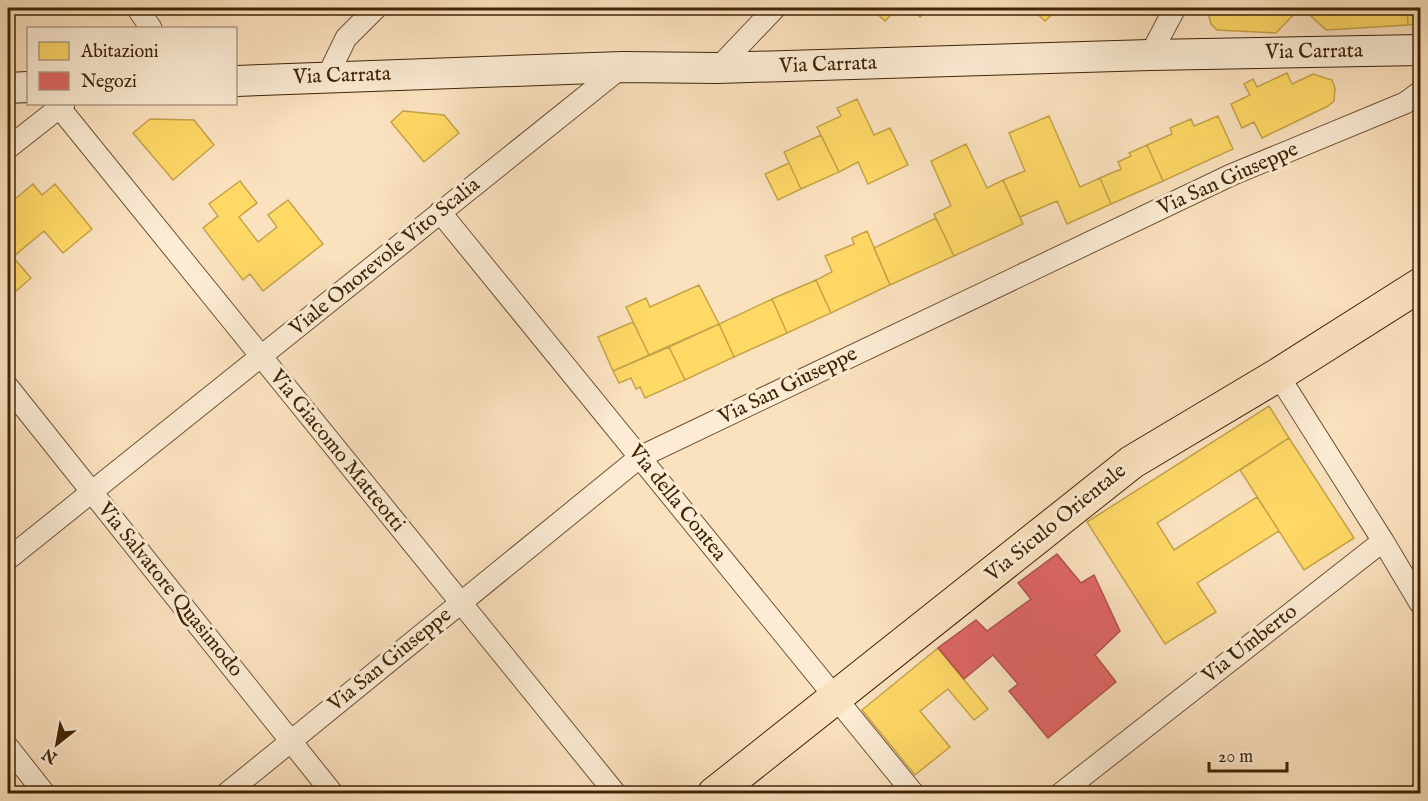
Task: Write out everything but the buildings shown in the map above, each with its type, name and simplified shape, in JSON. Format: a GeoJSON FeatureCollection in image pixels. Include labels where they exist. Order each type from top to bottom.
{"type":"FeatureCollection","features":[{"type":"Feature","properties":{"kind":"main road","name":"Via Siculo Orientale"},"geometry":{"type":"LineString","coordinates":[[714,794],[1132,462],[1278,375],[1420,285]]}},
{"type":"Feature","properties":{"kind":"street"},"geometry":{"type":"LineString","coordinates":[[137,8],[150,27]]}},
{"type":"Feature","properties":{"kind":"street"},"geometry":{"type":"LineString","coordinates":[[327,77],[346,38],[376,8]]}},
{"type":"Feature","properties":{"kind":"street"},"geometry":{"type":"LineString","coordinates":[[718,68],[776,8]]}},
{"type":"Feature","properties":{"kind":"street"},"geometry":{"type":"LineString","coordinates":[[1150,55],[1175,8]]}},
{"type":"Feature","properties":{"kind":"street","name":"Via Carrata"},"geometry":{"type":"LineString","coordinates":[[237,81],[622,67],[718,68],[1150,55],[1420,50]]}},
{"type":"Feature","properties":{"kind":"street","name":"Viale Onorevole Vito Scalia"},"geometry":{"type":"LineString","coordinates":[[8,559],[622,67]]}},
{"type":"Feature","properties":{"kind":"street"},"geometry":{"type":"LineString","coordinates":[[8,88],[27,87]]}},
{"type":"Feature","properties":{"kind":"street","name":"Via San Giuseppe"},"geometry":{"type":"LineString","coordinates":[[226,794],[640,457],[1231,175],[1406,103],[1420,92]]}},
{"type":"Feature","properties":{"kind":"street"},"geometry":{"type":"LineString","coordinates":[[8,148],[61,105]]}},
{"type":"Feature","properties":{"kind":"street","name":"Via Giacomo Matteotti"},"geometry":{"type":"LineString","coordinates":[[61,105],[260,357],[616,794]]}},
{"type":"Feature","properties":{"kind":"street","name":"Via della Contea"},"geometry":{"type":"LineString","coordinates":[[440,212],[914,794]]}},
{"type":"Feature","properties":{"kind":"street"},"geometry":{"type":"LineString","coordinates":[[1278,375],[1420,603]]}},
{"type":"Feature","properties":{"kind":"street","name":"Via Salvatore Quasimodo"},"geometry":{"type":"LineString","coordinates":[[8,387],[333,794]]}},
{"type":"Feature","properties":{"kind":"street","name":"Via Umberto"},"geometry":{"type":"LineString","coordinates":[[1060,794],[1383,541]]}},
{"type":"Feature","properties":{"kind":"street"},"geometry":{"type":"LineString","coordinates":[[8,747],[45,794]]}}]}
